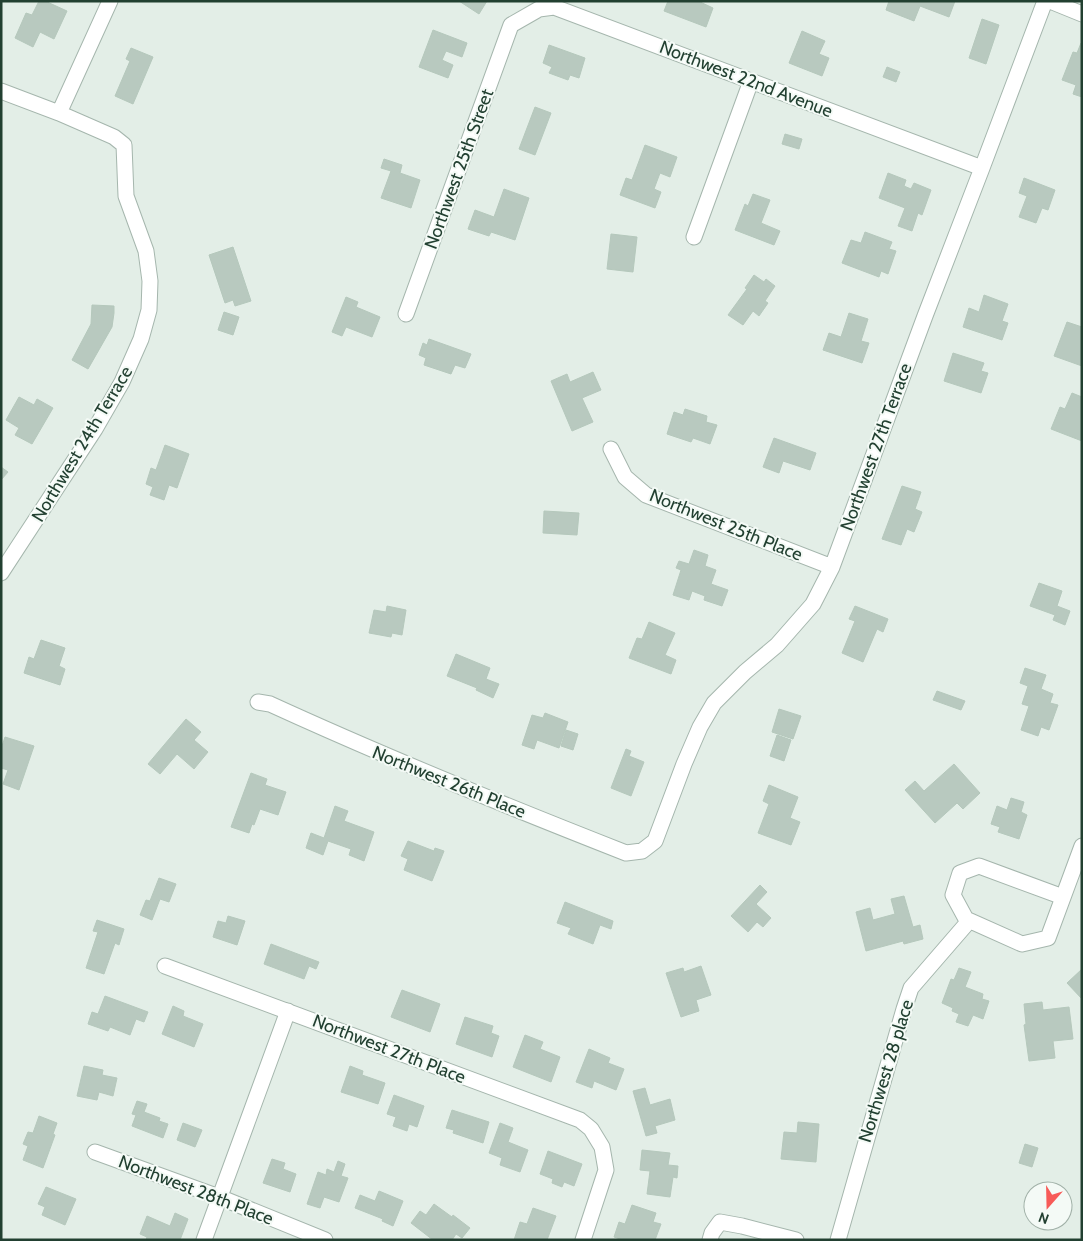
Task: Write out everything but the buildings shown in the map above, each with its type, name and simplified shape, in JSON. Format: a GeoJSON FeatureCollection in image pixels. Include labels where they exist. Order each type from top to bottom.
{"type":"FeatureCollection","features":[{"type":"Feature","properties":{"kind":"street"},"geometry":{"type":"LineString","coordinates":[[1,91],[59,113],[110,1]]}},
{"type":"Feature","properties":{"kind":"street","name":"Northwest 27th Terrace"},"geometry":{"type":"LineString","coordinates":[[642,851],[655,841],[659,833],[687,757],[700,727],[714,703],[745,672],[777,645],[813,604],[832,567],[1045,1]]}},
{"type":"Feature","properties":{"kind":"street"},"geometry":{"type":"LineString","coordinates":[[1050,1],[1082,14]]}},
{"type":"Feature","properties":{"kind":"street","name":"Northwest 22nd Avenue"},"geometry":{"type":"LineString","coordinates":[[511,25],[539,9],[554,7],[982,168]]}},
{"type":"Feature","properties":{"kind":"street","name":"Northwest 25th Street"},"geometry":{"type":"LineString","coordinates":[[406,314],[511,25]]}},
{"type":"Feature","properties":{"kind":"street"},"geometry":{"type":"LineString","coordinates":[[694,237],[751,81]]}},
{"type":"Feature","properties":{"kind":"street","name":"Northwest 24th Terrace"},"geometry":{"type":"LineString","coordinates":[[1,573],[95,429],[122,382],[142,339],[148,310],[150,281],[146,251],[126,196],[124,145],[114,137],[59,113]]}},
{"type":"Feature","properties":{"kind":"street","name":"Northwest 25th Place"},"geometry":{"type":"LineString","coordinates":[[611,449],[625,477],[646,495],[832,567]]}},
{"type":"Feature","properties":{"kind":"street","name":"Northwest 26th Place"},"geometry":{"type":"LineString","coordinates":[[258,702],[270,704],[376,752],[626,853],[642,851]]}},
{"type":"Feature","properties":{"kind":"street"},"geometry":{"type":"LineString","coordinates":[[1063,896],[979,866],[960,873],[953,895],[968,921],[1022,944],[1048,938],[1082,846]]}},
{"type":"Feature","properties":{"kind":"street","name":"Northwest 28 place"},"geometry":{"type":"LineString","coordinates":[[838,1240],[911,988],[968,921]]}},
{"type":"Feature","properties":{"kind":"street","name":"Northwest 27th Place"},"geometry":{"type":"LineString","coordinates":[[165,966],[580,1120],[591,1129],[602,1147],[606,1170],[584,1240]]}},
{"type":"Feature","properties":{"kind":"street"},"geometry":{"type":"LineString","coordinates":[[204,1240],[288,1011]]}},
{"type":"Feature","properties":{"kind":"street","name":"Northwest 28th Place"},"geometry":{"type":"LineString","coordinates":[[95,1152],[325,1240]]}},
{"type":"Feature","properties":{"kind":"street"},"geometry":{"type":"LineString","coordinates":[[710,1240],[720,1222],[796,1240]]}}]}
